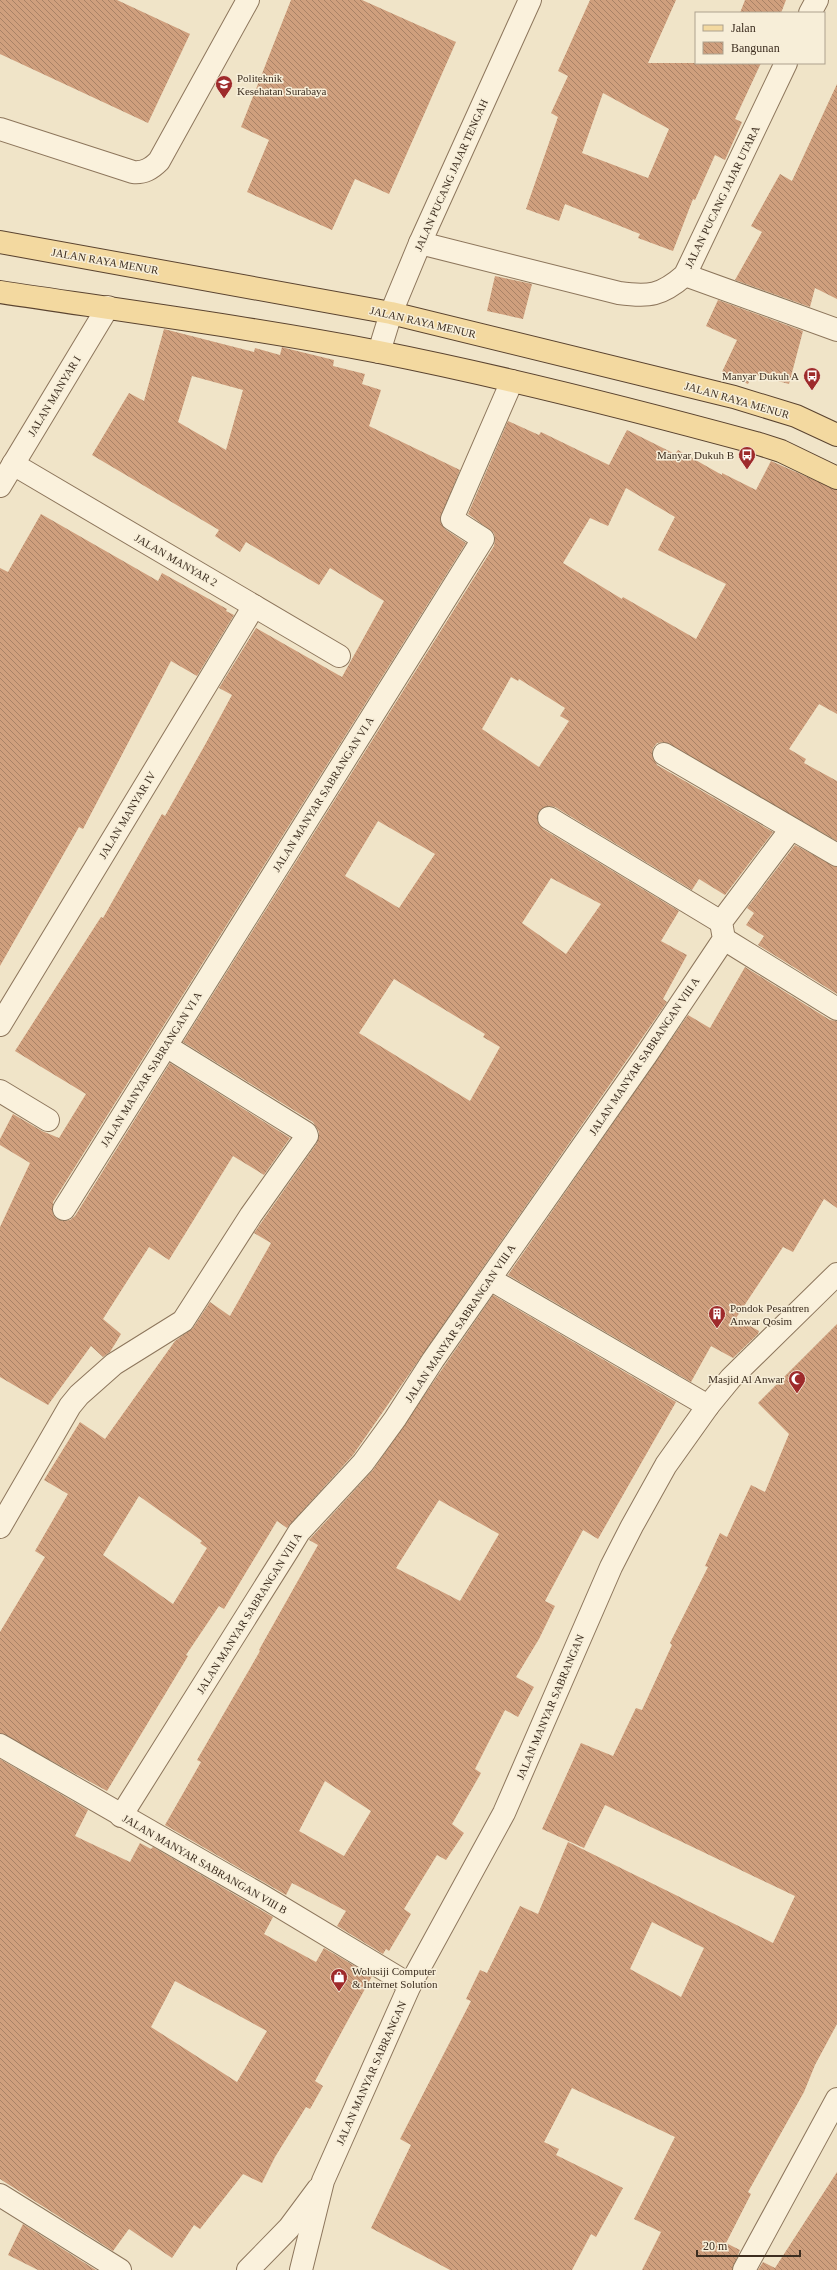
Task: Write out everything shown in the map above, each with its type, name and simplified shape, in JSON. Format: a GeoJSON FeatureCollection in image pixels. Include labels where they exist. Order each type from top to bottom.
{"type":"FeatureCollection","features":[{"type":"Feature","properties":{"kind":"main road","name":"JALAN RAYA MENUR"},"geometry":{"type":"LineString","coordinates":[[0,242],[391,313],[734,397],[796,416],[837,435]]}},
{"type":"Feature","properties":{"kind":"main road"},"geometry":{"type":"LineString","coordinates":[[0,292],[108,307],[379,352],[512,381],[756,443],[781,451],[837,478]]}},
{"type":"Feature","properties":{"kind":"street"},"geometry":{"type":"LineString","coordinates":[[0,129],[133,172],[144,172],[150,169],[159,161],[248,0]]}},
{"type":"Feature","properties":{"kind":"street"},"geometry":{"type":"LineString","coordinates":[[811,12],[817,0]]}},
{"type":"Feature","properties":{"kind":"street","name":"JALAN PUCANG JAJAR TENGAH"},"geometry":{"type":"LineString","coordinates":[[379,352],[391,313],[420,243],[524,2]]}},
{"type":"Feature","properties":{"kind":"street","name":"JALAN PUCANG JAJAR UTARA"},"geometry":{"type":"LineString","coordinates":[[420,243],[619,293],[639,296],[662,292],[685,276],[786,64]]}},
{"type":"Feature","properties":{"kind":"street"},"geometry":{"type":"LineString","coordinates":[[685,276],[837,330]]}},
{"type":"Feature","properties":{"kind":"street","name":"JALAN MANYAR I"},"geometry":{"type":"LineString","coordinates":[[0,486],[108,307]]}},
{"type":"Feature","properties":{"kind":"street","name":"JALAN MANYAR SABRANGAN VI A"},"geometry":{"type":"LineString","coordinates":[[64,1209],[483,539],[452,519],[512,381]]}},
{"type":"Feature","properties":{"kind":"street","name":"JALAN MANYAR 2"},"geometry":{"type":"LineString","coordinates":[[13,464],[339,656]]}},
{"type":"Feature","properties":{"kind":"street","name":"JALAN MANYAR IV"},"geometry":{"type":"LineString","coordinates":[[0,1025],[254,606]]}},
{"type":"Feature","properties":{"kind":"street"},"geometry":{"type":"LineString","coordinates":[[664,754],[837,855]]}},
{"type":"Feature","properties":{"kind":"street"},"geometry":{"type":"LineString","coordinates":[[549,818],[723,931],[837,1009]]}},
{"type":"Feature","properties":{"kind":"street","name":"JALAN MANYAR SABRANGAN VIII A"},"geometry":{"type":"LineString","coordinates":[[121,1816],[299,1532],[363,1463],[647,1054],[723,931],[791,829]]}},
{"type":"Feature","properties":{"kind":"street"},"geometry":{"type":"LineString","coordinates":[[0,1527],[70,1406],[79,1395],[114,1364],[183,1321],[251,1215],[307,1136],[306,1133],[166,1046]]}},
{"type":"Feature","properties":{"kind":"street"},"geometry":{"type":"LineString","coordinates":[[0,1091],[48,1120]]}},
{"type":"Feature","properties":{"kind":"street","name":"JALAN MANYAR SABRANGAN"},"geometry":{"type":"LineString","coordinates":[[323,2182],[410,1985],[504,1813],[611,1567],[666,1465],[688,1432],[731,1378],[837,1274]]}},
{"type":"Feature","properties":{"kind":"street"},"geometry":{"type":"LineString","coordinates":[[490,1279],[708,1406]]}},
{"type":"Feature","properties":{"kind":"street","name":"JALAN MANYAR SABRANGAN VIII B"},"geometry":{"type":"LineString","coordinates":[[0,1744],[121,1816],[259,1894],[410,1985]]}},
{"type":"Feature","properties":{"kind":"street"},"geometry":{"type":"LineString","coordinates":[[744,2270],[837,2099]]}},
{"type":"Feature","properties":{"kind":"street"},"geometry":{"type":"LineString","coordinates":[[248,2270],[289,2228],[323,2182]]}},
{"type":"Feature","properties":{"kind":"street"},"geometry":{"type":"LineString","coordinates":[[301,2270],[323,2182]]}},
{"type":"Feature","properties":{"kind":"street"},"geometry":{"type":"LineString","coordinates":[[0,2195],[120,2270]]}},
{"type":"Feature","properties":{"kind":"building"},"geometry":{"type":"Polygon","coordinates":[[[0,0],[117,0],[190,34],[148,123],[0,54],[0,0]]]}},
{"type":"Feature","properties":{"kind":"building"},"geometry":{"type":"Polygon","coordinates":[[[291,0],[362,0],[456,42],[389,194],[355,179],[332,230],[247,192],[269,140],[241,127],[291,0]]]}},
{"type":"Feature","properties":{"kind":"building"},"geometry":{"type":"Polygon","coordinates":[[[590,0],[676,0],[648,63],[761,64],[735,119],[742,122],[725,160],[715,155],[695,200],[693,199],[673,251],[638,238],[640,234],[565,204],[559,221],[526,209],[558,117],[551,113],[568,76],[558,71],[590,0]],[[603,93],[582,153],[648,178],[669,129],[603,93]]]}},
{"type":"Feature","properties":{"kind":"building"},"geometry":{"type":"Polygon","coordinates":[[[745,0],[786,0],[781,12],[740,12],[745,0]]]}},
{"type":"Feature","properties":{"kind":"building"},"geometry":{"type":"Polygon","coordinates":[[[837,84],[837,299],[815,288],[810,307],[735,280],[762,232],[751,226],[780,174],[792,181],[837,84]]]}},
{"type":"Feature","properties":{"kind":"building"},"geometry":{"type":"Polygon","coordinates":[[[495,276],[532,284],[523,319],[487,311],[495,276]]]}},
{"type":"Feature","properties":{"kind":"building"},"geometry":{"type":"Polygon","coordinates":[[[718,300],[803,331],[789,384],[752,374],[748,384],[722,372],[737,340],[706,326],[718,300]]]}},
{"type":"Feature","properties":{"kind":"building"},"geometry":{"type":"Polygon","coordinates":[[[164,329],[254,352],[255,348],[280,355],[282,347],[334,360],[333,366],[365,374],[362,384],[381,390],[369,426],[460,470],[440,520],[445,529],[466,543],[53,1202],[53,1214],[57,1219],[63,1221],[70,1220],[75,1216],[170,1063],[290,1138],[264,1175],[233,1156],[169,1260],[149,1247],[103,1319],[121,1334],[110,1352],[103,1357],[91,1346],[48,1405],[0,1377],[0,1227],[30,1163],[0,1145],[0,1139],[13,1114],[42,1131],[59,1138],[86,1094],[15,1051],[101,917],[103,918],[162,814],[165,816],[232,695],[219,688],[256,628],[342,677],[384,601],[330,568],[319,585],[246,542],[240,552],[215,536],[219,530],[92,455],[129,393],[144,401],[164,329]],[[192,376],[178,422],[226,450],[243,390],[192,376]]]}},
{"type":"Feature","properties":{"kind":"building"},"geometry":{"type":"Polygon","coordinates":[[[508,421],[539,435],[541,432],[609,465],[627,430],[675,454],[678,450],[722,475],[722,473],[756,490],[771,461],[837,490],[837,714],[819,704],[789,749],[806,759],[804,763],[837,781],[837,841],[664,742],[657,743],[653,748],[652,754],[657,765],[773,832],[725,895],[699,879],[692,890],[555,807],[549,806],[539,811],[537,818],[543,829],[679,911],[661,941],[687,955],[663,999],[667,1002],[353,1455],[287,1528],[277,1521],[224,1609],[219,1606],[186,1655],[188,1656],[107,1791],[0,1733],[0,1632],[45,1557],[35,1551],[68,1494],[44,1480],[80,1422],[105,1439],[175,1341],[193,1328],[210,1302],[230,1316],[271,1243],[254,1233],[317,1143],[319,1132],[313,1122],[183,1042],[494,546],[494,533],[468,514],[508,421]],[[626,488],[608,526],[590,518],[563,563],[622,599],[623,597],[696,639],[726,584],[658,550],[675,517],[626,488]],[[511,677],[482,729],[539,767],[569,721],[560,716],[565,708],[519,679],[518,681],[511,677]],[[378,821],[345,876],[399,908],[435,854],[378,821]],[[551,878],[522,923],[566,954],[601,904],[551,878]],[[394,979],[359,1033],[470,1101],[500,1047],[483,1037],[485,1034],[394,979]],[[139,1496],[103,1555],[173,1604],[207,1548],[200,1543],[202,1541],[139,1496]]]}},
{"type":"Feature","properties":{"kind":"building"},"geometry":{"type":"Polygon","coordinates":[[[41,514],[158,581],[162,573],[227,609],[226,611],[234,615],[197,676],[171,661],[83,829],[79,827],[0,966],[0,568],[8,572],[41,514]]]}},
{"type":"Feature","properties":{"kind":"building"},"geometry":{"type":"Polygon","coordinates":[[[795,845],[837,867],[837,994],[758,945],[764,936],[746,925],[754,913],[747,908],[795,845]]]}},
{"type":"Feature","properties":{"kind":"building"},"geometry":{"type":"Polygon","coordinates":[[[745,967],[830,1020],[837,1021],[837,1208],[824,1199],[793,1252],[783,1247],[736,1318],[759,1331],[758,1334],[733,1358],[711,1346],[691,1382],[508,1275],[688,1015],[710,1028],[745,967]]]}},
{"type":"Feature","properties":{"kind":"building"},"geometry":{"type":"Polygon","coordinates":[[[493,1295],[676,1402],[598,1539],[583,1530],[545,1601],[555,1606],[539,1639],[516,1677],[534,1687],[518,1717],[505,1710],[475,1769],[481,1773],[452,1824],[464,1833],[446,1860],[437,1855],[404,1909],[411,1914],[389,1951],[386,1949],[383,1954],[337,1926],[346,1911],[292,1883],[286,1895],[165,1825],[201,1762],[197,1760],[260,1651],[259,1650],[318,1545],[309,1540],[373,1470],[493,1295]],[[439,1500],[396,1568],[460,1601],[499,1534],[439,1500]],[[325,1781],[299,1831],[344,1856],[371,1811],[325,1781]]]}},
{"type":"Feature","properties":{"kind":"building"},"geometry":{"type":"Polygon","coordinates":[[[837,1324],[837,2024],[815,2065],[804,2092],[748,2192],[751,2194],[726,2243],[740,2250],[732,2270],[642,2270],[661,2232],[634,2219],[675,2137],[572,2088],[544,2142],[559,2149],[556,2155],[623,2188],[596,2237],[591,2234],[572,2270],[450,2270],[371,2228],[411,2145],[400,2139],[471,2001],[466,1999],[480,1970],[487,1973],[520,1906],[538,1914],[568,1842],[773,1943],[795,1896],[605,1805],[584,1848],[542,1829],[581,1743],[613,1756],[636,1708],[642,1710],[672,1645],[670,1643],[708,1567],[705,1566],[720,1533],[727,1537],[751,1485],[765,1492],[789,1434],[758,1403],[837,1324]],[[652,1922],[630,1969],[681,1997],[704,1948],[652,1922]]]}},
{"type":"Feature","properties":{"kind":"building"},"geometry":{"type":"Polygon","coordinates":[[[0,1759],[88,1810],[75,1836],[130,1862],[140,1843],[151,1849],[153,1847],[273,1917],[264,1934],[316,1962],[324,1948],[372,1976],[315,2081],[323,2086],[310,2109],[306,2107],[275,2157],[262,2183],[243,2174],[200,2229],[194,2225],[172,2258],[129,2229],[113,2251],[0,2179],[0,1759]],[[175,1981],[151,2027],[237,2082],[267,2031],[175,1981]]]}},
{"type":"Feature","properties":{"kind":"building"},"geometry":{"type":"Polygon","coordinates":[[[837,2172],[837,2270],[758,2270],[763,2262],[775,2268],[837,2172]]]}},
{"type":"Feature","properties":{"kind":"building"},"geometry":{"type":"Polygon","coordinates":[[[23,2224],[96,2270],[38,2270],[8,2255],[23,2224]]]}},
{"type":"Feature","properties":{"kind":"place","name":"Politeknik Kesehatan Surabaya"},"geometry":{"type":"Point","coordinates":[224,99]}},
{"type":"Feature","properties":{"kind":"place","name":"Manyar Dukuh A"},"geometry":{"type":"Point","coordinates":[812,391]}},
{"type":"Feature","properties":{"kind":"place","name":"Manyar Dukuh B"},"geometry":{"type":"Point","coordinates":[747,470]}},
{"type":"Feature","properties":{"kind":"place","name":"Pondok Pesantren Anwar Qosim"},"geometry":{"type":"Point","coordinates":[717,1329]}},
{"type":"Feature","properties":{"kind":"place","name":"Masjid Al Anwar"},"geometry":{"type":"Point","coordinates":[797,1394]}},
{"type":"Feature","properties":{"kind":"place","name":"Wolusiji Computer & Internet Solution"},"geometry":{"type":"Point","coordinates":[339,1992]}}]}
